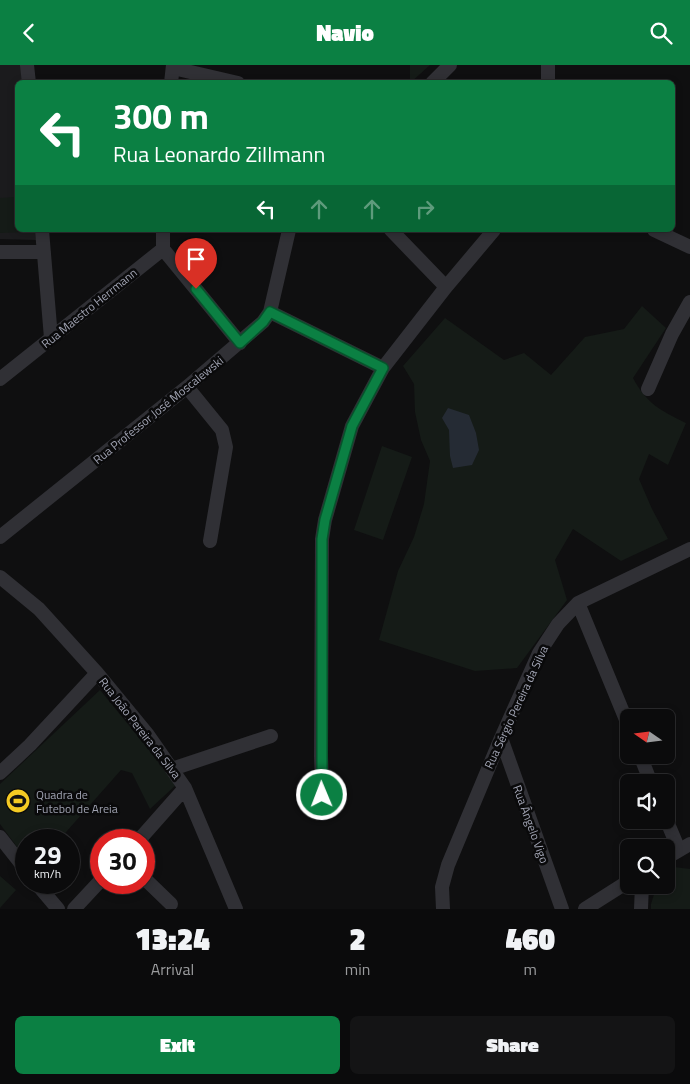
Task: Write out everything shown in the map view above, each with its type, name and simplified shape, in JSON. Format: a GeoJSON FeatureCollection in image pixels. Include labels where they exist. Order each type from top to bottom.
{"type":"FeatureCollection","features":[{"type":"Feature","properties":{"kind":"street"},"geometry":{"type":"LineString","coordinates":[[27,65],[28,80]]}},
{"type":"Feature","properties":{"kind":"street"},"geometry":{"type":"LineString","coordinates":[[435,80],[450,65]]}},
{"type":"Feature","properties":{"kind":"street"},"geometry":{"type":"LineString","coordinates":[[548,65],[548,80]]}},
{"type":"Feature","properties":{"kind":"street"},"geometry":{"type":"LineString","coordinates":[[171,80],[173,66],[227,80]]}},
{"type":"Feature","properties":{"kind":"street"},"geometry":{"type":"LineString","coordinates":[[42,232],[51,338]]}},
{"type":"Feature","properties":{"kind":"street"},"geometry":{"type":"LineString","coordinates":[[163,232],[163,249],[240,343]]}},
{"type":"Feature","properties":{"kind":"street","name":"Rua Professor José Moscalewski"},"geometry":{"type":"LineString","coordinates":[[0,537],[187,387],[263,322],[270,312],[289,232]]}},
{"type":"Feature","properties":{"kind":"street"},"geometry":{"type":"LineString","coordinates":[[393,232],[446,287]]}},
{"type":"Feature","properties":{"kind":"street"},"geometry":{"type":"LineString","coordinates":[[323,814],[321,756],[322,539],[325,520],[352,426],[383,368],[446,287],[492,232]]}},
{"type":"Feature","properties":{"kind":"street"},"geometry":{"type":"LineString","coordinates":[[658,232],[690,247]]}},
{"type":"Feature","properties":{"kind":"street","name":"Rua Maestro Herrmann"},"geometry":{"type":"LineString","coordinates":[[0,379],[163,249]]}},
{"type":"Feature","properties":{"kind":"street"},"geometry":{"type":"LineString","coordinates":[[0,252],[44,252]]}},
{"type":"Feature","properties":{"kind":"street"},"geometry":{"type":"LineString","coordinates":[[648,389],[672,334],[690,302]]}},
{"type":"Feature","properties":{"kind":"street"},"geometry":{"type":"LineString","coordinates":[[270,312],[383,368]]}},
{"type":"Feature","properties":{"kind":"street"},"geometry":{"type":"LineString","coordinates":[[187,387],[222,430],[226,447],[210,541]]}},
{"type":"Feature","properties":{"kind":"street","name":"Rua Sérgio Pereira da Silva"},"geometry":{"type":"LineString","coordinates":[[443,909],[442,887],[448,865],[539,653],[558,623],[578,603],[690,549]]}},
{"type":"Feature","properties":{"kind":"street","name":"Rua João Pereira da Silva"},"geometry":{"type":"LineString","coordinates":[[0,577],[39,609],[97,673],[148,735],[185,788],[236,909]]}},
{"type":"Feature","properties":{"kind":"street"},"geometry":{"type":"LineString","coordinates":[[578,603],[622,709]]}},
{"type":"Feature","properties":{"kind":"street"},"geometry":{"type":"LineString","coordinates":[[0,773],[30,745],[97,673]]}},
{"type":"Feature","properties":{"kind":"street"},"geometry":{"type":"LineString","coordinates":[[172,769],[271,736]]}},
{"type":"Feature","properties":{"kind":"street","name":"Rua Ângelo Vigo"},"geometry":{"type":"LineString","coordinates":[[501,738],[562,909]]}},
{"type":"Feature","properties":{"kind":"street"},"geometry":{"type":"LineString","coordinates":[[149,829],[185,788]]}},
{"type":"Feature","properties":{"kind":"street"},"geometry":{"type":"LineString","coordinates":[[673,829],[685,847]]}},
{"type":"Feature","properties":{"kind":"street"},"geometry":{"type":"LineString","coordinates":[[0,837],[15,856]]}},
{"type":"Feature","properties":{"kind":"street"},"geometry":{"type":"LineString","coordinates":[[585,909],[620,887]]}},
{"type":"Feature","properties":{"kind":"street"},"geometry":{"type":"LineString","coordinates":[[155,888],[172,904]]}},
{"type":"Feature","properties":{"kind":"street"},"geometry":{"type":"LineString","coordinates":[[74,909],[90,892]]}},
{"type":"Feature","properties":{"kind":"street"},"geometry":{"type":"LineString","coordinates":[[45,894],[58,909]]}},
{"type":"Feature","properties":{"kind":"street"},"geometry":{"type":"LineString","coordinates":[[641,909],[642,894]]}},
{"type":"Feature","properties":{"kind":"shaded area"},"geometry":{"type":"Polygon","coordinates":[[[0,65],[21,65],[23,80],[15,80],[15,232],[35,232],[36,240],[0,239],[0,65]]]}},
{"type":"Feature","properties":{"kind":"shaded area"},"geometry":{"type":"Polygon","coordinates":[[[410,65],[430,65],[413,80],[410,80],[410,65]]]}},
{"type":"Feature","properties":{"kind":"shaded area"},"geometry":{"type":"Polygon","coordinates":[[[15,197],[15,232],[25,232],[0,233],[0,198],[15,197]]]}},
{"type":"Feature","properties":{"kind":"shaded area"},"geometry":{"type":"Polygon","coordinates":[[[642,306],[666,328],[633,378],[649,400],[686,423],[668,465],[649,454],[639,479],[668,539],[621,561],[573,529],[555,560],[567,600],[517,668],[475,671],[379,640],[398,571],[414,537],[424,504],[430,461],[421,440],[415,412],[414,384],[403,366],[445,318],[504,360],[524,353],[551,375],[585,337],[624,329],[642,306]]]}},
{"type":"Feature","properties":{"kind":"shaded area"},"geometry":{"type":"Polygon","coordinates":[[[448,408],[469,415],[476,433],[479,450],[472,465],[453,468],[450,456],[449,430],[442,418],[448,408]]]}},
{"type":"Feature","properties":{"kind":"shaded area"},"geometry":{"type":"Polygon","coordinates":[[[382,446],[412,457],[383,540],[354,530],[382,446]]]}},
{"type":"Feature","properties":{"kind":"shaded area"},"geometry":{"type":"Polygon","coordinates":[[[100,690],[177,784],[150,809],[132,773],[121,770],[69,829],[15,829],[15,844],[0,824],[0,784],[100,690]]]}},
{"type":"Feature","properties":{"kind":"shaded area"},"geometry":{"type":"Polygon","coordinates":[[[675,867],[690,869],[690,909],[651,909],[654,894],[675,894],[675,867]]]}},
{"type":"Feature","properties":{"kind":"shaded area"},"geometry":{"type":"Polygon","coordinates":[[[0,876],[15,891],[0,908],[0,876]]]}},
{"type":"Feature","properties":{"kind":"place","name":"Quadra de Futebol de Areia"},"geometry":{"type":"Point","coordinates":[18,801]}},
{"type":"Feature","properties":{"kind":"route"},"geometry":{"type":"LineString","coordinates":[[196,289],[240,343],[263,322],[270,312],[383,368],[352,426],[325,520],[322,539],[322,795]]}}]}
